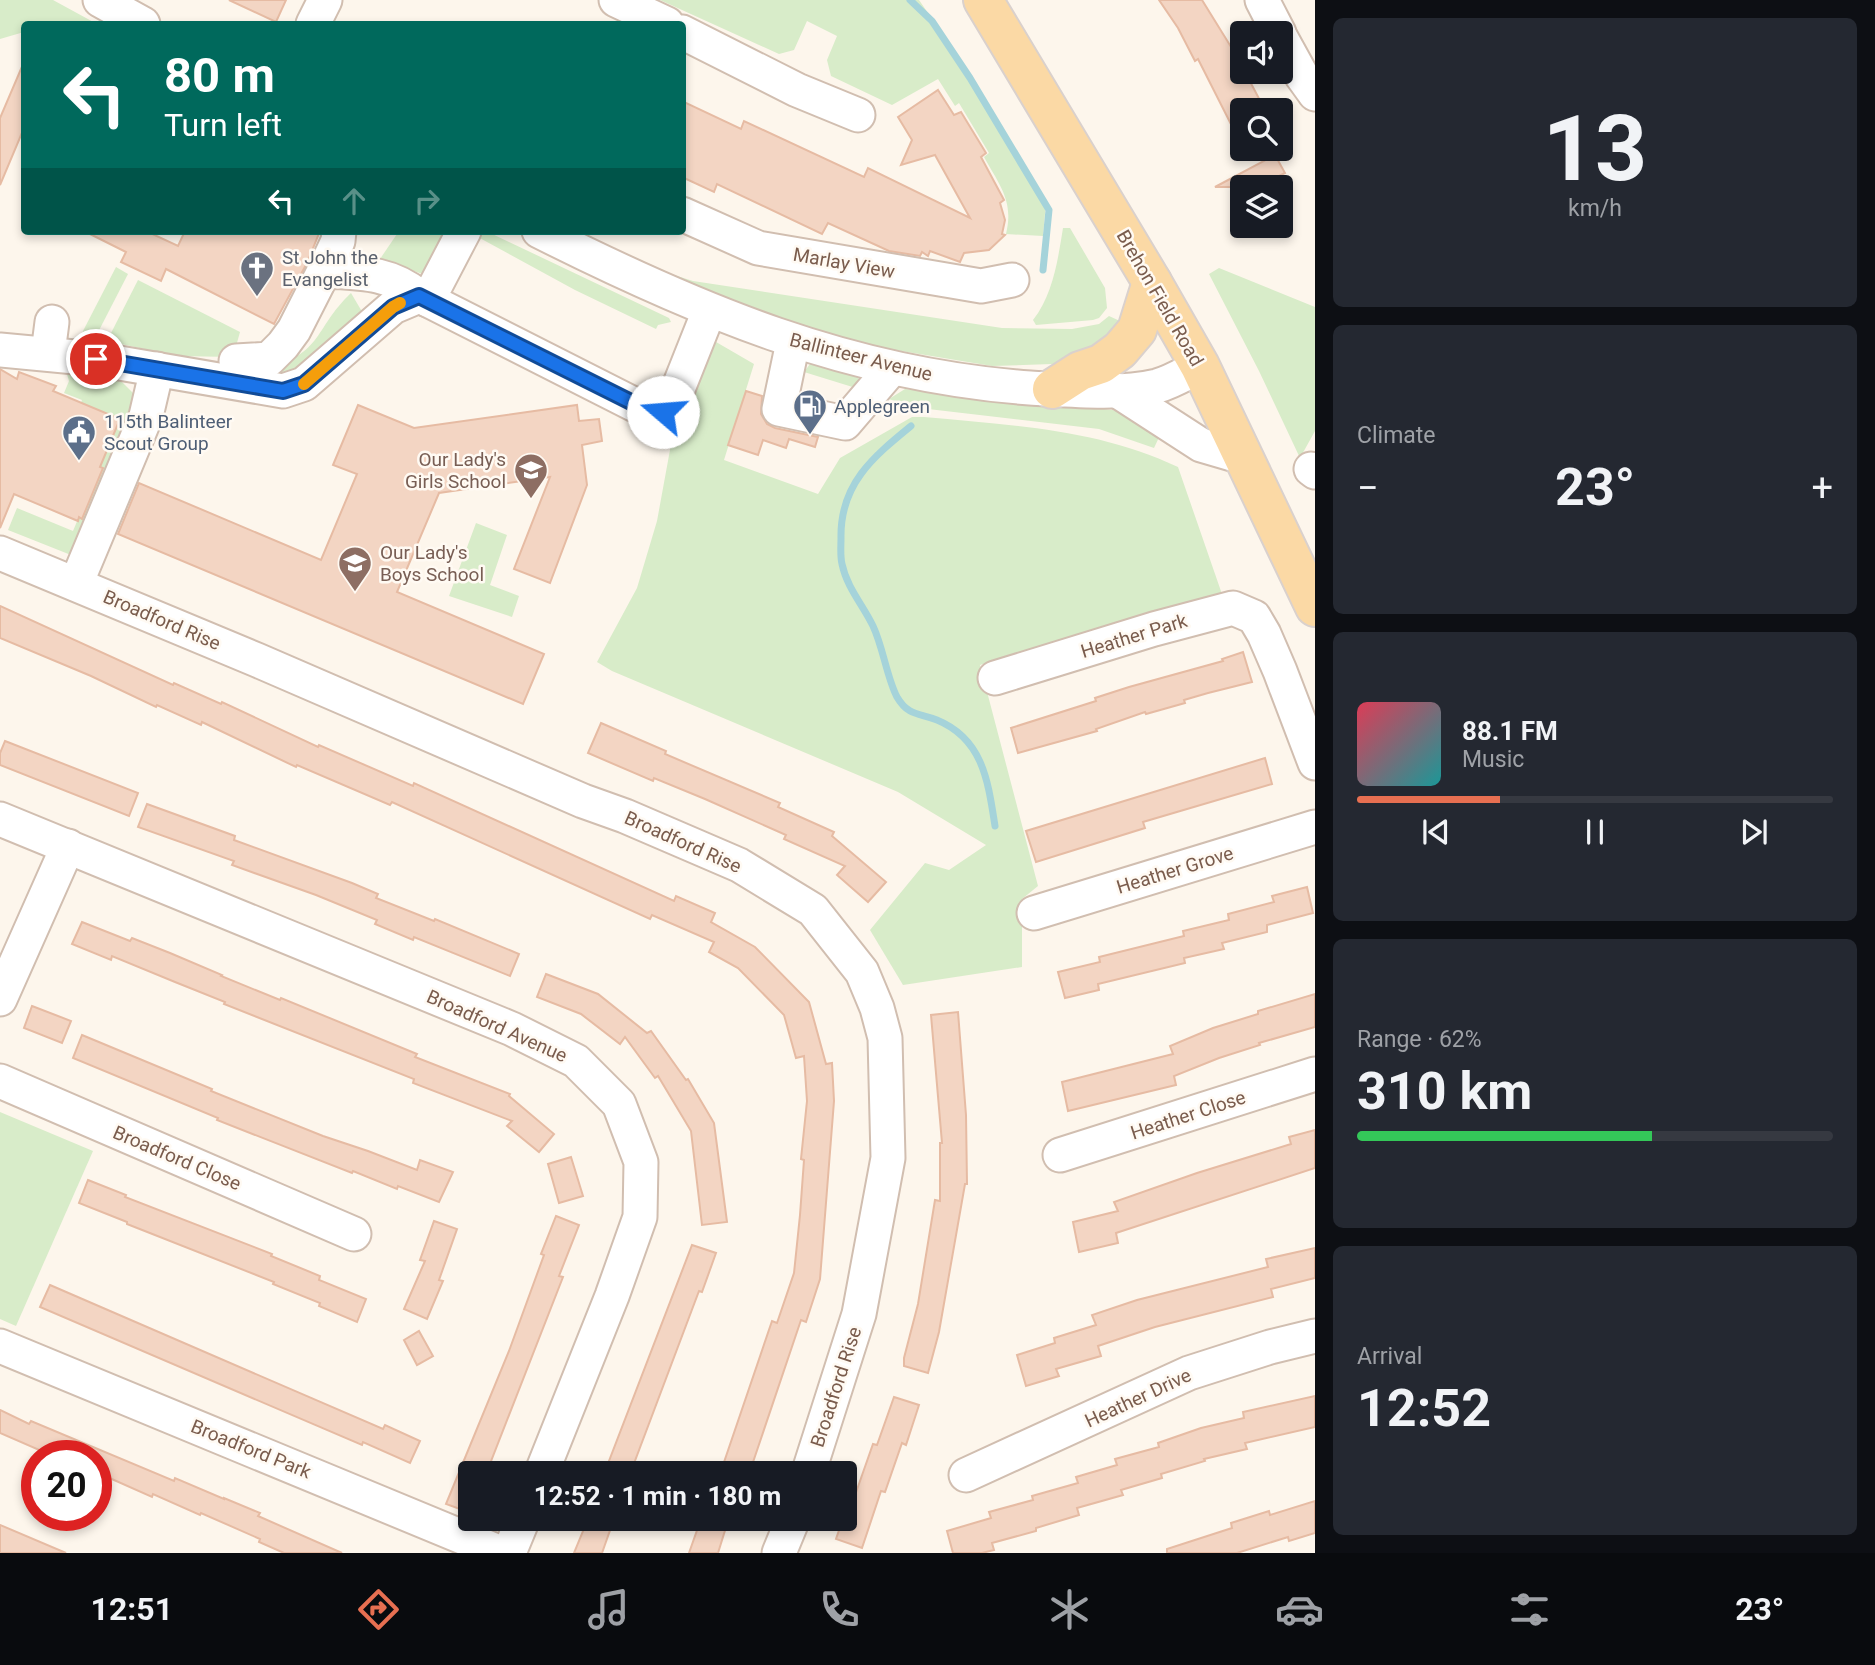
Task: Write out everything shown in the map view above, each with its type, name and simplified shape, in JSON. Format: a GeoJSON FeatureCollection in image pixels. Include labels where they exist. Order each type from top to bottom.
{"type":"FeatureCollection","features":[{"type":"Feature","properties":{"kind":"main road","name":"Brehon Field Road"},"geometry":{"type":"LineString","coordinates":[[983,0],[1200,366],[1315,607]]}},
{"type":"Feature","properties":{"kind":"main road"},"geometry":{"type":"LineString","coordinates":[[1052,389],[1080,371],[1101,364],[1120,350],[1136,330],[1152,282]]}},
{"type":"Feature","properties":{"kind":"street"},"geometry":{"type":"LineString","coordinates":[[100,0],[138,21]]}},
{"type":"Feature","properties":{"kind":"street"},"geometry":{"type":"LineString","coordinates":[[314,21],[325,0]]}},
{"type":"Feature","properties":{"kind":"street"},"geometry":{"type":"LineString","coordinates":[[1262,0],[1273,21]]}},
{"type":"Feature","properties":{"kind":"street"},"geometry":{"type":"LineString","coordinates":[[686,34],[797,90],[858,115]]}},
{"type":"Feature","properties":{"kind":"street"},"geometry":{"type":"LineString","coordinates":[[1293,60],[1315,94]]}},
{"type":"Feature","properties":{"kind":"street","name":"Marlay View"},"geometry":{"type":"LineString","coordinates":[[686,216],[758,248],[981,286],[1012,280]]}},
{"type":"Feature","properties":{"kind":"street"},"geometry":{"type":"LineString","coordinates":[[236,361],[269,359],[283,345],[324,271],[339,235]]}},
{"type":"Feature","properties":{"kind":"street"},"geometry":{"type":"LineString","coordinates":[[0,350],[50,338],[157,369],[283,391],[304,384],[393,307],[424,298],[462,235]]}},
{"type":"Feature","properties":{"kind":"street","name":"Ballinteer Avenue"},"geometry":{"type":"LineString","coordinates":[[556,235],[581,241],[709,311],[793,342],[892,368],[962,381],[1052,389],[1136,390],[1158,385],[1200,366]]}},
{"type":"Feature","properties":{"kind":"street"},"geometry":{"type":"LineString","coordinates":[[324,271],[382,276],[403,284],[424,298],[649,411],[663,412],[674,399],[709,311]]}},
{"type":"Feature","properties":{"kind":"street"},"geometry":{"type":"LineString","coordinates":[[793,342],[779,409],[845,422],[892,368]]}},
{"type":"Feature","properties":{"kind":"street"},"geometry":{"type":"LineString","coordinates":[[76,584],[146,416],[157,369]]}},
{"type":"Feature","properties":{"kind":"street"},"geometry":{"type":"LineString","coordinates":[[1116,390],[1201,445],[1242,457]]}},
{"type":"Feature","properties":{"kind":"street","name":"Broadford Rise"},"geometry":{"type":"LineString","coordinates":[[0,553],[739,865],[813,910],[862,972],[877,1008],[885,1038],[887,1158],[859,1314],[812,1461]]}},
{"type":"Feature","properties":{"kind":"street","name":"Heather Park"},"geometry":{"type":"LineString","coordinates":[[995,678],[1233,608],[1254,617],[1264,634],[1315,763]]}},
{"type":"Feature","properties":{"kind":"street","name":"Broadford Avenue"},"geometry":{"type":"LineString","coordinates":[[0,818],[512,1029],[576,1061],[619,1104],[641,1162],[640,1217],[612,1296],[546,1461]]}},
{"type":"Feature","properties":{"kind":"street","name":"Heather Grove"},"geometry":{"type":"LineString","coordinates":[[1034,913],[1315,827]]}},
{"type":"Feature","properties":{"kind":"street"},"geometry":{"type":"LineString","coordinates":[[0,999],[68,846]]}},
{"type":"Feature","properties":{"kind":"street","name":"Heather Close"},"geometry":{"type":"LineString","coordinates":[[1060,1155],[1315,1074]]}},
{"type":"Feature","properties":{"kind":"street","name":"Broadford Close"},"geometry":{"type":"LineString","coordinates":[[0,1081],[355,1234]]}},
{"type":"Feature","properties":{"kind":"street","name":"Heather Drive"},"geometry":{"type":"LineString","coordinates":[[966,1475],[1189,1373],[1270,1347],[1315,1336]]}},
{"type":"Feature","properties":{"kind":"street","name":"Broadford Park"},"geometry":{"type":"LineString","coordinates":[[0,1346],[501,1553]]}},
{"type":"Feature","properties":{"kind":"street"},"geometry":{"type":"LineString","coordinates":[[509,1553],[518,1531]]}},
{"type":"Feature","properties":{"kind":"street"},"geometry":{"type":"LineString","coordinates":[[779,1553],[788,1531]]}},
{"type":"Feature","properties":{"kind":"green space"},"geometry":{"type":"Polygon","coordinates":[[[0,0],[53,0],[92,21],[21,21],[21,33],[0,39],[0,0]]]}},
{"type":"Feature","properties":{"kind":"green space"},"geometry":{"type":"Polygon","coordinates":[[[660,0],[919,0],[966,68],[1046,202],[1043,236],[1006,234],[1007,203],[984,157],[989,153],[959,103],[955,106],[938,79],[892,105],[831,76],[827,60],[837,36],[807,21],[794,50],[779,54],[660,0]]]}},
{"type":"Feature","properties":{"kind":"green space"},"geometry":{"type":"Polygon","coordinates":[[[1063,228],[1070,228],[1105,288],[1107,308],[1099,318],[1093,320],[1036,325],[1033,320],[1050,288],[1063,228]]]}},
{"type":"Feature","properties":{"kind":"green space"},"geometry":{"type":"Polygon","coordinates":[[[396,235],[451,235],[428,276],[380,259],[396,235]]]}},
{"type":"Feature","properties":{"kind":"green space"},"geometry":{"type":"Polygon","coordinates":[[[494,235],[669,318],[671,322],[658,325],[656,329],[575,290],[476,236],[494,235]]]}},
{"type":"Feature","properties":{"kind":"green space"},"geometry":{"type":"Polygon","coordinates":[[[612,247],[693,281],[1002,328],[1072,329],[1099,324],[1109,316],[1124,326],[1075,361],[992,366],[871,346],[794,325],[718,297],[612,247]]]}},
{"type":"Feature","properties":{"kind":"green space"},"geometry":{"type":"Polygon","coordinates":[[[116,267],[128,274],[93,342],[82,336],[83,331],[116,267]]]}},
{"type":"Feature","properties":{"kind":"green space"},"geometry":{"type":"Polygon","coordinates":[[[1219,268],[1315,307],[1315,431],[1300,458],[1209,274],[1219,268]]]}},
{"type":"Feature","properties":{"kind":"green space"},"geometry":{"type":"Polygon","coordinates":[[[138,280],[240,332],[233,357],[177,356],[107,341],[138,280]]]}},
{"type":"Feature","properties":{"kind":"green space"},"geometry":{"type":"Polygon","coordinates":[[[351,293],[364,315],[287,378],[258,369],[279,364],[306,349],[351,293]]]}},
{"type":"Feature","properties":{"kind":"green space"},"geometry":{"type":"Polygon","coordinates":[[[704,335],[754,364],[724,460],[818,494],[840,458],[912,417],[1021,426],[1086,437],[1148,454],[1178,467],[1223,597],[1032,655],[1018,652],[980,665],[1038,886],[1022,899],[1022,967],[903,985],[870,930],[925,863],[949,870],[986,845],[898,792],[612,671],[597,662],[637,588],[657,521],[672,439],[704,335]]]}},
{"type":"Feature","properties":{"kind":"green space"},"geometry":{"type":"Polygon","coordinates":[[[810,364],[857,377],[861,381],[859,389],[804,372],[810,364]]]}},
{"type":"Feature","properties":{"kind":"green space"},"geometry":{"type":"Polygon","coordinates":[[[66,371],[114,374],[134,394],[137,403],[76,557],[8,530],[17,508],[73,531],[119,421],[80,405],[82,400],[64,393],[69,381],[66,371]]]}},
{"type":"Feature","properties":{"kind":"green space"},"geometry":{"type":"Polygon","coordinates":[[[905,389],[1113,410],[1162,431],[1154,448],[1099,429],[911,407],[889,399],[905,389]]]}},
{"type":"Feature","properties":{"kind":"green space"},"geometry":{"type":"Polygon","coordinates":[[[476,523],[507,535],[490,585],[519,596],[512,617],[449,596],[476,523]]]}},
{"type":"Feature","properties":{"kind":"green space"},"geometry":{"type":"Polygon","coordinates":[[[0,1112],[93,1151],[16,1326],[0,1319],[0,1112]]]}},
{"type":"Feature","properties":{"kind":"building"},"geometry":{"type":"Polygon","coordinates":[[[229,0],[286,0],[276,21],[229,0]]]}},
{"type":"Feature","properties":{"kind":"building"},"geometry":{"type":"Polygon","coordinates":[[[1159,0],[1202,0],[1230,45],[1230,84],[1251,84],[1259,98],[1230,98],[1230,122],[1198,59],[1195,61],[1178,28],[1159,0]]]}},
{"type":"Feature","properties":{"kind":"building"},"geometry":{"type":"Polygon","coordinates":[[[21,69],[21,135],[0,185],[0,118],[21,69]]]}},
{"type":"Feature","properties":{"kind":"building"},"geometry":{"type":"Polygon","coordinates":[[[938,90],[954,115],[961,112],[986,153],[981,157],[1004,200],[1000,203],[1005,220],[1002,234],[1005,235],[989,250],[964,253],[960,262],[930,251],[928,256],[922,252],[920,256],[889,251],[828,223],[822,234],[717,184],[714,192],[686,179],[686,103],[741,129],[744,121],[864,177],[868,168],[970,218],[935,155],[901,165],[912,140],[898,117],[938,90]]]}},
{"type":"Feature","properties":{"kind":"building"},"geometry":{"type":"Polygon","coordinates":[[[1264,161],[1278,161],[1285,173],[1281,175],[1238,175],[1264,161]]]}},
{"type":"Feature","properties":{"kind":"building"},"geometry":{"type":"Polygon","coordinates":[[[1230,179],[1230,187],[1215,187],[1230,179]]]}},
{"type":"Feature","properties":{"kind":"building","name":"St John the Evangelist"},"geometry":{"type":"Polygon","coordinates":[[[92,235],[155,235],[178,246],[183,235],[318,235],[307,263],[274,324],[166,269],[161,281],[121,262],[126,252],[92,235]]]}},
{"type":"Feature","properties":{"kind":"building"},"geometry":{"type":"Polygon","coordinates":[[[0,369],[17,379],[19,372],[56,386],[53,391],[120,419],[82,519],[79,517],[78,521],[14,494],[0,528],[0,369]]]}},
{"type":"Feature","properties":{"kind":"building"},"geometry":{"type":"Polygon","coordinates":[[[746,391],[762,396],[761,414],[767,424],[818,437],[815,447],[789,439],[786,448],[763,440],[758,455],[728,445],[746,391]]]}},
{"type":"Feature","properties":{"kind":"building"},"geometry":{"type":"Polygon","coordinates":[[[358,405],[414,428],[577,405],[579,421],[599,419],[602,441],[582,445],[587,485],[550,583],[514,569],[550,477],[439,493],[397,592],[544,654],[523,704],[118,534],[139,483],[321,560],[357,474],[333,465],[358,405]]]}},
{"type":"Feature","properties":{"kind":"building"},"geometry":{"type":"Polygon","coordinates":[[[0,606],[173,685],[174,683],[221,704],[222,702],[318,747],[319,745],[413,786],[414,783],[674,901],[676,896],[715,913],[711,922],[755,947],[809,1002],[826,1064],[832,1063],[834,1101],[820,1279],[806,1322],[801,1320],[753,1461],[724,1461],[772,1321],[777,1323],[794,1273],[804,1160],[801,1159],[807,1101],[804,1056],[796,1058],[784,1015],[738,968],[709,952],[714,942],[652,915],[650,919],[392,802],[390,805],[297,765],[296,767],[202,722],[201,725],[157,705],[156,707],[0,638],[0,606]]]}},
{"type":"Feature","properties":{"kind":"building"},"geometry":{"type":"Polygon","coordinates":[[[1243,652],[1252,682],[1184,700],[1185,703],[1146,714],[1145,712],[1096,729],[1097,731],[1018,753],[1011,728],[1096,701],[1095,698],[1223,661],[1222,659],[1243,652]]]}},
{"type":"Feature","properties":{"kind":"building"},"geometry":{"type":"Polygon","coordinates":[[[601,723],[666,751],[665,754],[780,803],[778,807],[834,832],[832,836],[886,882],[868,902],[837,875],[845,866],[784,839],[786,835],[705,799],[654,778],[653,781],[588,753],[601,723]]]}},
{"type":"Feature","properties":{"kind":"building"},"geometry":{"type":"Polygon","coordinates":[[[5,741],[138,793],[129,816],[0,765],[0,753],[5,741]]]}},
{"type":"Feature","properties":{"kind":"building"},"geometry":{"type":"Polygon","coordinates":[[[1265,758],[1272,784],[1143,822],[1145,828],[1036,862],[1026,831],[1265,758]]]}},
{"type":"Feature","properties":{"kind":"building"},"geometry":{"type":"Polygon","coordinates":[[[147,804],[235,836],[234,840],[352,883],[378,894],[376,898],[519,954],[510,976],[414,937],[413,940],[375,924],[377,920],[316,895],[232,865],[234,861],[138,827],[147,804]]]}},
{"type":"Feature","properties":{"kind":"building"},"geometry":{"type":"Polygon","coordinates":[[[1307,887],[1313,913],[1267,925],[1267,932],[1222,943],[1224,949],[1184,958],[1185,963],[1098,984],[1099,990],[1065,998],[1058,972],[1100,962],[1099,957],[1184,936],[1183,931],[1229,920],[1228,914],[1274,902],[1272,896],[1307,887]]]}},
{"type":"Feature","properties":{"kind":"building"},"geometry":{"type":"Polygon","coordinates":[[[82,922],[170,953],[417,1054],[415,1057],[510,1094],[509,1096],[554,1134],[539,1152],[507,1126],[512,1121],[413,1083],[414,1079],[224,1004],[225,1002],[112,956],[111,960],[72,944],[82,922]]]}},
{"type":"Feature","properties":{"kind":"building"},"geometry":{"type":"Polygon","coordinates":[[[546,974],[598,994],[647,1033],[651,1031],[686,1080],[688,1079],[714,1123],[727,1222],[702,1225],[691,1131],[658,1076],[655,1078],[625,1037],[620,1044],[581,1014],[537,997],[546,974]]]}},
{"type":"Feature","properties":{"kind":"building"},"geometry":{"type":"Polygon","coordinates":[[[1315,994],[1315,1027],[1259,1043],[1260,1045],[1174,1076],[1176,1085],[1068,1111],[1062,1082],[1173,1054],[1170,1046],[1213,1028],[1258,1014],[1258,1011],[1315,994]]]}},
{"type":"Feature","properties":{"kind":"building"},"geometry":{"type":"Polygon","coordinates":[[[32,1006],[71,1021],[62,1043],[24,1028],[32,1006]]]}},
{"type":"Feature","properties":{"kind":"building"},"geometry":{"type":"Polygon","coordinates":[[[958,1012],[966,1115],[967,1184],[939,1332],[928,1373],[904,1366],[904,1358],[918,1304],[935,1200],[940,1201],[942,1143],[931,1015],[958,1012]]]}},
{"type":"Feature","properties":{"kind":"building"},"geometry":{"type":"Polygon","coordinates":[[[82,1035],[323,1136],[417,1170],[420,1160],[453,1172],[439,1202],[353,1171],[352,1173],[217,1120],[218,1118],[73,1058],[82,1035]]]}},
{"type":"Feature","properties":{"kind":"building"},"geometry":{"type":"Polygon","coordinates":[[[1315,1130],[1315,1168],[1116,1233],[1118,1243],[1079,1252],[1073,1222],[1118,1211],[1114,1202],[1291,1144],[1289,1137],[1315,1130]]]}},
{"type":"Feature","properties":{"kind":"building"},"geometry":{"type":"Polygon","coordinates":[[[571,1157],[583,1196],[559,1203],[548,1164],[571,1157]]]}},
{"type":"Feature","properties":{"kind":"building"},"geometry":{"type":"Polygon","coordinates":[[[88,1180],[272,1254],[271,1256],[320,1276],[319,1280],[366,1299],[357,1322],[273,1284],[274,1282],[79,1203],[88,1180]]]}},
{"type":"Feature","properties":{"kind":"building"},"geometry":{"type":"Polygon","coordinates":[[[556,1216],[579,1225],[559,1276],[563,1277],[491,1461],[464,1461],[509,1351],[544,1255],[541,1254],[556,1216]]]}},
{"type":"Feature","properties":{"kind":"building"},"geometry":{"type":"Polygon","coordinates":[[[434,1221],[457,1229],[439,1280],[443,1281],[427,1319],[404,1309],[425,1261],[420,1260],[434,1221]]]}},
{"type":"Feature","properties":{"kind":"building"},"geometry":{"type":"Polygon","coordinates":[[[692,1245],[716,1253],[635,1461],[609,1461],[692,1245]]]}},
{"type":"Feature","properties":{"kind":"building"},"geometry":{"type":"Polygon","coordinates":[[[1315,1248],[1315,1278],[1271,1289],[1273,1297],[1155,1327],[1098,1346],[1101,1356],[1056,1369],[1059,1376],[1026,1386],[1017,1355],[1055,1343],[1054,1338],[1096,1325],[1092,1315],[1137,1300],[1268,1267],[1266,1259],[1315,1248]]]}},
{"type":"Feature","properties":{"kind":"building"},"geometry":{"type":"Polygon","coordinates":[[[50,1285],[383,1429],[385,1425],[420,1441],[410,1463],[40,1307],[50,1285]]]}},
{"type":"Feature","properties":{"kind":"building"},"geometry":{"type":"Polygon","coordinates":[[[419,1331],[433,1356],[417,1365],[404,1340],[419,1331]]]}},
{"type":"Feature","properties":{"kind":"building"},"geometry":{"type":"Polygon","coordinates":[[[1315,1396],[1315,1427],[1245,1443],[1247,1449],[1204,1459],[1205,1461],[1161,1474],[1162,1478],[1121,1490],[1123,1495],[1077,1508],[1079,1515],[992,1543],[994,1550],[982,1553],[953,1553],[947,1531],[991,1518],[989,1512],[1033,1500],[1032,1496],[1078,1483],[1076,1477],[1117,1465],[1115,1459],[1159,1447],[1158,1443],[1201,1428],[1244,1418],[1243,1412],[1315,1396]]]}},
{"type":"Feature","properties":{"kind":"building"},"geometry":{"type":"Polygon","coordinates":[[[894,1397],[919,1405],[906,1445],[902,1443],[885,1492],[881,1491],[862,1548],[836,1539],[839,1531],[857,1531],[857,1490],[873,1444],[877,1445],[894,1397]]]}},
{"type":"Feature","properties":{"kind":"building"},"geometry":{"type":"Polygon","coordinates":[[[0,1410],[29,1424],[31,1421],[76,1440],[21,1440],[21,1442],[0,1433],[0,1410]]]}},
{"type":"Feature","properties":{"kind":"building"},"geometry":{"type":"Polygon","coordinates":[[[112,1455],[260,1513],[258,1516],[342,1553],[284,1553],[259,1542],[260,1539],[201,1513],[200,1515],[153,1494],[152,1497],[112,1479],[112,1455]]]}},
{"type":"Feature","properties":{"kind":"building"},"geometry":{"type":"Polygon","coordinates":[[[458,1475],[458,1508],[446,1504],[458,1475]]]}},
{"type":"Feature","properties":{"kind":"building"},"geometry":{"type":"Polygon","coordinates":[[[1315,1501],[1315,1533],[1289,1541],[1288,1537],[1237,1553],[1167,1553],[1167,1549],[1232,1528],[1231,1523],[1269,1511],[1270,1515],[1315,1501]]]}},
{"type":"Feature","properties":{"kind":"building"},"geometry":{"type":"Polygon","coordinates":[[[0,1525],[66,1553],[0,1553],[0,1525]]]}},
{"type":"Feature","properties":{"kind":"building"},"geometry":{"type":"Polygon","coordinates":[[[583,1531],[610,1531],[602,1553],[574,1553],[583,1531]]]}},
{"type":"Feature","properties":{"kind":"building"},"geometry":{"type":"Polygon","coordinates":[[[697,1531],[725,1531],[718,1553],[689,1553],[697,1531]]]}},
{"type":"Feature","properties":{"kind":"waterway"},"geometry":{"type":"LineString","coordinates":[[910,0],[932,21],[970,78],[1049,210],[1043,270]]}},
{"type":"Feature","properties":{"kind":"waterway"},"geometry":{"type":"LineString","coordinates":[[911,426],[872,461],[853,487],[842,519],[842,564],[851,589],[873,626],[901,703],[914,713],[952,728],[974,750],[986,778],[995,826]]}},
{"type":"Feature","properties":{"kind":"slow traffic"},"geometry":{"type":"LineString","coordinates":[[304,384],[400,303]]}},
{"type":"Feature","properties":{"kind":"place","name":"St John the Evangelist"},"geometry":{"type":"Point","coordinates":[257,298]}},
{"type":"Feature","properties":{"kind":"place","name":"Applegreen"},"geometry":{"type":"Point","coordinates":[810,436]}},
{"type":"Feature","properties":{"kind":"place","name":"115th Balinteer Scout Group"},"geometry":{"type":"Point","coordinates":[79,462]}},
{"type":"Feature","properties":{"kind":"place","name":"Our Lady's Girls School"},"geometry":{"type":"Point","coordinates":[531,500]}},
{"type":"Feature","properties":{"kind":"place","name":"Our Lady's Boys School"},"geometry":{"type":"Point","coordinates":[355,593]}},
{"type":"Feature","properties":{"kind":"route"},"geometry":{"type":"LineString","coordinates":[[96,359],[283,391],[304,384],[393,307],[419,296],[649,411],[663,412]]}}]}
